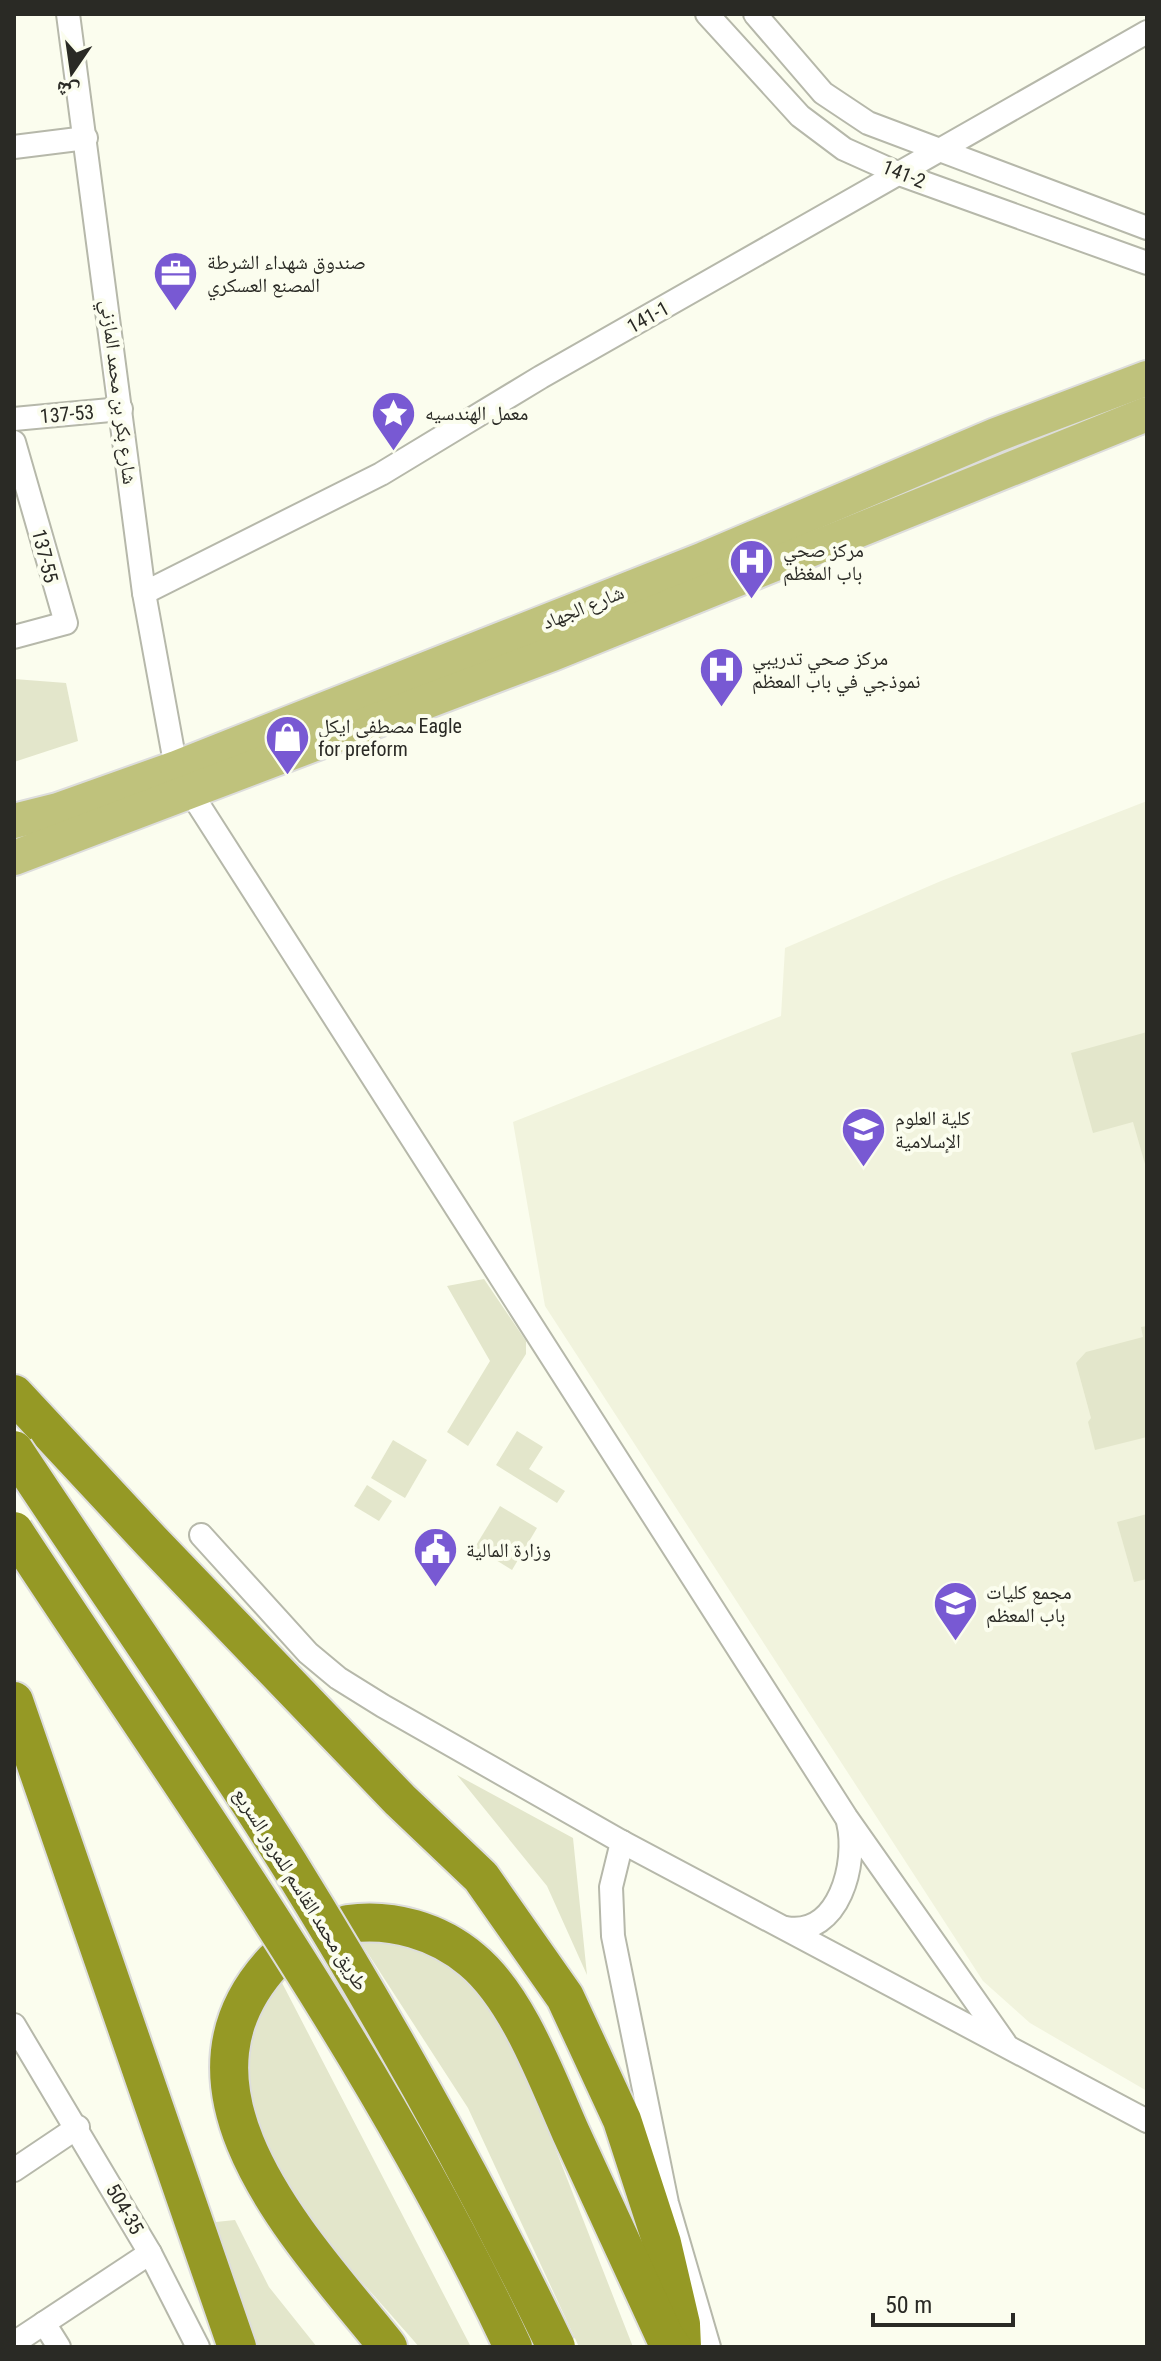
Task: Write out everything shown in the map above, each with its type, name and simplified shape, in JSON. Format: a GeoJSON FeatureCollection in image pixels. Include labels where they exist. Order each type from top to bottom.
{"type":"FeatureCollection","features":[{"type":"Feature","properties":{"kind":"highway"},"geometry":{"type":"LineString","coordinates":[[14,1394],[400,1800],[481,1877],[565,1997],[622,2120],[662,2243],[681,2324],[682,2347]]}},
{"type":"Feature","properties":{"kind":"highway","name":"طريق محمد القاسم للمرور السريع"},"geometry":{"type":"LineString","coordinates":[[14,1450],[287,1861],[377,2009],[447,2130],[556,2347]]}},
{"type":"Feature","properties":{"kind":"highway","name":"طريق محمد القاسم للمرور السريع"},"geometry":{"type":"LineString","coordinates":[[14,1531],[243,1873],[338,2023],[415,2157],[513,2347]]}},
{"type":"Feature","properties":{"kind":"highway"},"geometry":{"type":"LineString","coordinates":[[14,1701],[185,2190],[224,2319],[237,2347]]}},
{"type":"Feature","properties":{"kind":"highway"},"geometry":{"type":"LineString","coordinates":[[348,1924],[406,1926],[440,1938],[473,1961],[500,1992],[539,2061],[672,2347]]}},
{"type":"Feature","properties":{"kind":"highway"},"geometry":{"type":"LineString","coordinates":[[274,1961],[241,2008],[233,2032],[227,2083],[233,2115],[251,2159],[302,2238],[388,2347]]}},
{"type":"Feature","properties":{"kind":"main road","name":"شارع الجهاد"},"geometry":{"type":"LineString","coordinates":[[14,858],[184,781],[552,654],[712,572],[996,435],[1147,378]]}},
{"type":"Feature","properties":{"kind":"main road","name":"شارع الجهاد"},"geometry":{"type":"LineString","coordinates":[[712,572],[1147,414]]}},
{"type":"Feature","properties":{"kind":"main road","name":"شارع الجهاد"},"geometry":{"type":"LineString","coordinates":[[14,821],[184,781]]}},
{"type":"Feature","properties":{"kind":"street","name":"شارع بكر بن محمد المازني"},"geometry":{"type":"LineString","coordinates":[[68,14],[144,593],[184,781]]}},
{"type":"Feature","properties":{"kind":"street","name":"141-2"},"geometry":{"type":"LineString","coordinates":[[707,14],[800,116],[844,149],[902,175],[1147,263]]}},
{"type":"Feature","properties":{"kind":"street","name":"141-2"},"geometry":{"type":"LineString","coordinates":[[755,14],[823,93],[868,123],[1147,228]]}},
{"type":"Feature","properties":{"kind":"street","name":"141-1"},"geometry":{"type":"LineString","coordinates":[[144,593],[381,474],[541,377],[902,175],[1147,32]]}},
{"type":"Feature","properties":{"kind":"street"},"geometry":{"type":"LineString","coordinates":[[14,147],[86,138]]}},
{"type":"Feature","properties":{"kind":"street","name":"137-53"},"geometry":{"type":"LineString","coordinates":[[14,419],[121,409]]}},
{"type":"Feature","properties":{"kind":"street","name":"137-55"},"geometry":{"type":"LineString","coordinates":[[14,442],[66,623],[14,637]]}},
{"type":"Feature","properties":{"kind":"street"},"geometry":{"type":"LineString","coordinates":[[184,781],[846,1817],[1005,2043]]}},
{"type":"Feature","properties":{"kind":"street"},"geometry":{"type":"LineString","coordinates":[[201,1535],[308,1653],[338,1678],[622,1842],[1147,2121]]}},
{"type":"Feature","properties":{"kind":"street"},"geometry":{"type":"LineString","coordinates":[[786,1928],[801,1931],[814,1926],[841,1893],[850,1863],[846,1817]]}},
{"type":"Feature","properties":{"kind":"street"},"geometry":{"type":"LineString","coordinates":[[622,1842],[611,1887],[613,1936],[667,2203],[709,2347]]}},
{"type":"Feature","properties":{"kind":"street","name":"504-35"},"geometry":{"type":"LineString","coordinates":[[14,2025],[78,2127],[150,2253],[14,2343]]}},
{"type":"Feature","properties":{"kind":"street"},"geometry":{"type":"LineString","coordinates":[[14,2170],[78,2127]]}},
{"type":"Feature","properties":{"kind":"street"},"geometry":{"type":"LineString","coordinates":[[150,2253],[198,2347]]}},
{"type":"Feature","properties":{"kind":"street"},"geometry":{"type":"LineString","coordinates":[[44,2323],[59,2347]]}},
{"type":"Feature","properties":{"kind":"shaded area"},"geometry":{"type":"Polygon","coordinates":[[[14,679],[66,683],[78,741],[14,762],[14,679]]]}},
{"type":"Feature","properties":{"kind":"shaded area","name":"مجمع كليات باب المعظم"},"geometry":{"type":"Polygon","coordinates":[[[1147,801],[1147,2091],[1030,2023],[983,1981],[545,1306],[513,1122],[781,1016],[785,948],[941,881],[1147,801]]]}},
{"type":"Feature","properties":{"kind":"shaded area"},"geometry":{"type":"Polygon","coordinates":[[[1147,1032],[1147,1171],[1133,1122],[1093,1133],[1071,1053],[1147,1032]]]}},
{"type":"Feature","properties":{"kind":"shaded area"},"geometry":{"type":"Polygon","coordinates":[[[484,1279],[526,1341],[526,1354],[468,1446],[447,1432],[490,1361],[447,1286],[484,1279]]]}},
{"type":"Feature","properties":{"kind":"shaded area"},"geometry":{"type":"Polygon","coordinates":[[[1147,1326],[1147,1437],[1095,1450],[1088,1422],[1091,1418],[1076,1363],[1086,1352],[1143,1337],[1141,1327],[1147,1326]]]}},
{"type":"Feature","properties":{"kind":"shaded area"},"geometry":{"type":"Polygon","coordinates":[[[517,1431],[543,1447],[529,1469],[565,1491],[557,1503],[496,1465],[517,1431]]]}},
{"type":"Feature","properties":{"kind":"shaded area"},"geometry":{"type":"Polygon","coordinates":[[[393,1440],[427,1460],[405,1498],[371,1478],[393,1440]]]}},
{"type":"Feature","properties":{"kind":"shaded area"},"geometry":{"type":"Polygon","coordinates":[[[367,1485],[392,1501],[379,1521],[354,1506],[367,1485]]]}},
{"type":"Feature","properties":{"kind":"shaded area"},"geometry":{"type":"Polygon","coordinates":[[[500,1506],[537,1528],[512,1570],[475,1547],[500,1506]]]}},
{"type":"Feature","properties":{"kind":"shaded area"},"geometry":{"type":"Polygon","coordinates":[[[1147,1514],[1147,1579],[1134,1582],[1117,1522],[1147,1514]]]}},
{"type":"Feature","properties":{"kind":"shaded area"},"geometry":{"type":"Polygon","coordinates":[[[457,1775],[573,1838],[587,1975],[547,1886],[457,1775]]]}},
{"type":"Feature","properties":{"kind":"shaded area"},"geometry":{"type":"Polygon","coordinates":[[[356,1935],[398,1940],[443,1957],[483,1993],[523,2066],[633,2347],[579,2347],[468,2108],[356,1935]]]}},
{"type":"Feature","properties":{"kind":"shaded area"},"geometry":{"type":"Polygon","coordinates":[[[280,1979],[471,2347],[419,2347],[308,2216],[264,2142],[251,2103],[248,2053],[254,2031],[280,1979]]]}},
{"type":"Feature","properties":{"kind":"shaded area"},"geometry":{"type":"Polygon","coordinates":[[[235,2220],[269,2287],[317,2347],[253,2347],[206,2223],[235,2220]]]}},
{"type":"Feature","properties":{"kind":"place","name":"صندوق شهداء الشرطة المصنع العسكري"},"geometry":{"type":"Point","coordinates":[176,313]}},
{"type":"Feature","properties":{"kind":"place","name":"معمل الهندسيه"},"geometry":{"type":"Point","coordinates":[394,452]}},
{"type":"Feature","properties":{"kind":"place","name":"مركز صحي باب المغظم"},"geometry":{"type":"Point","coordinates":[752,600]}},
{"type":"Feature","properties":{"kind":"place","name":"مركز صحي تدريبي نموذجي في باب المعظم"},"geometry":{"type":"Point","coordinates":[721,709]}},
{"type":"Feature","properties":{"kind":"place","name":"مصطفى ايكل Eagle for preform"},"geometry":{"type":"Point","coordinates":[287,777]}},
{"type":"Feature","properties":{"kind":"place","name":"كلية العلوم الإسلامية"},"geometry":{"type":"Point","coordinates":[864,1168]}},
{"type":"Feature","properties":{"kind":"place","name":"وزارة المالية"},"geometry":{"type":"Point","coordinates":[435,1589]}},
{"type":"Feature","properties":{"kind":"place","name":"مجمع كليات باب المعظم"},"geometry":{"type":"Point","coordinates":[955,1643]}}]}
